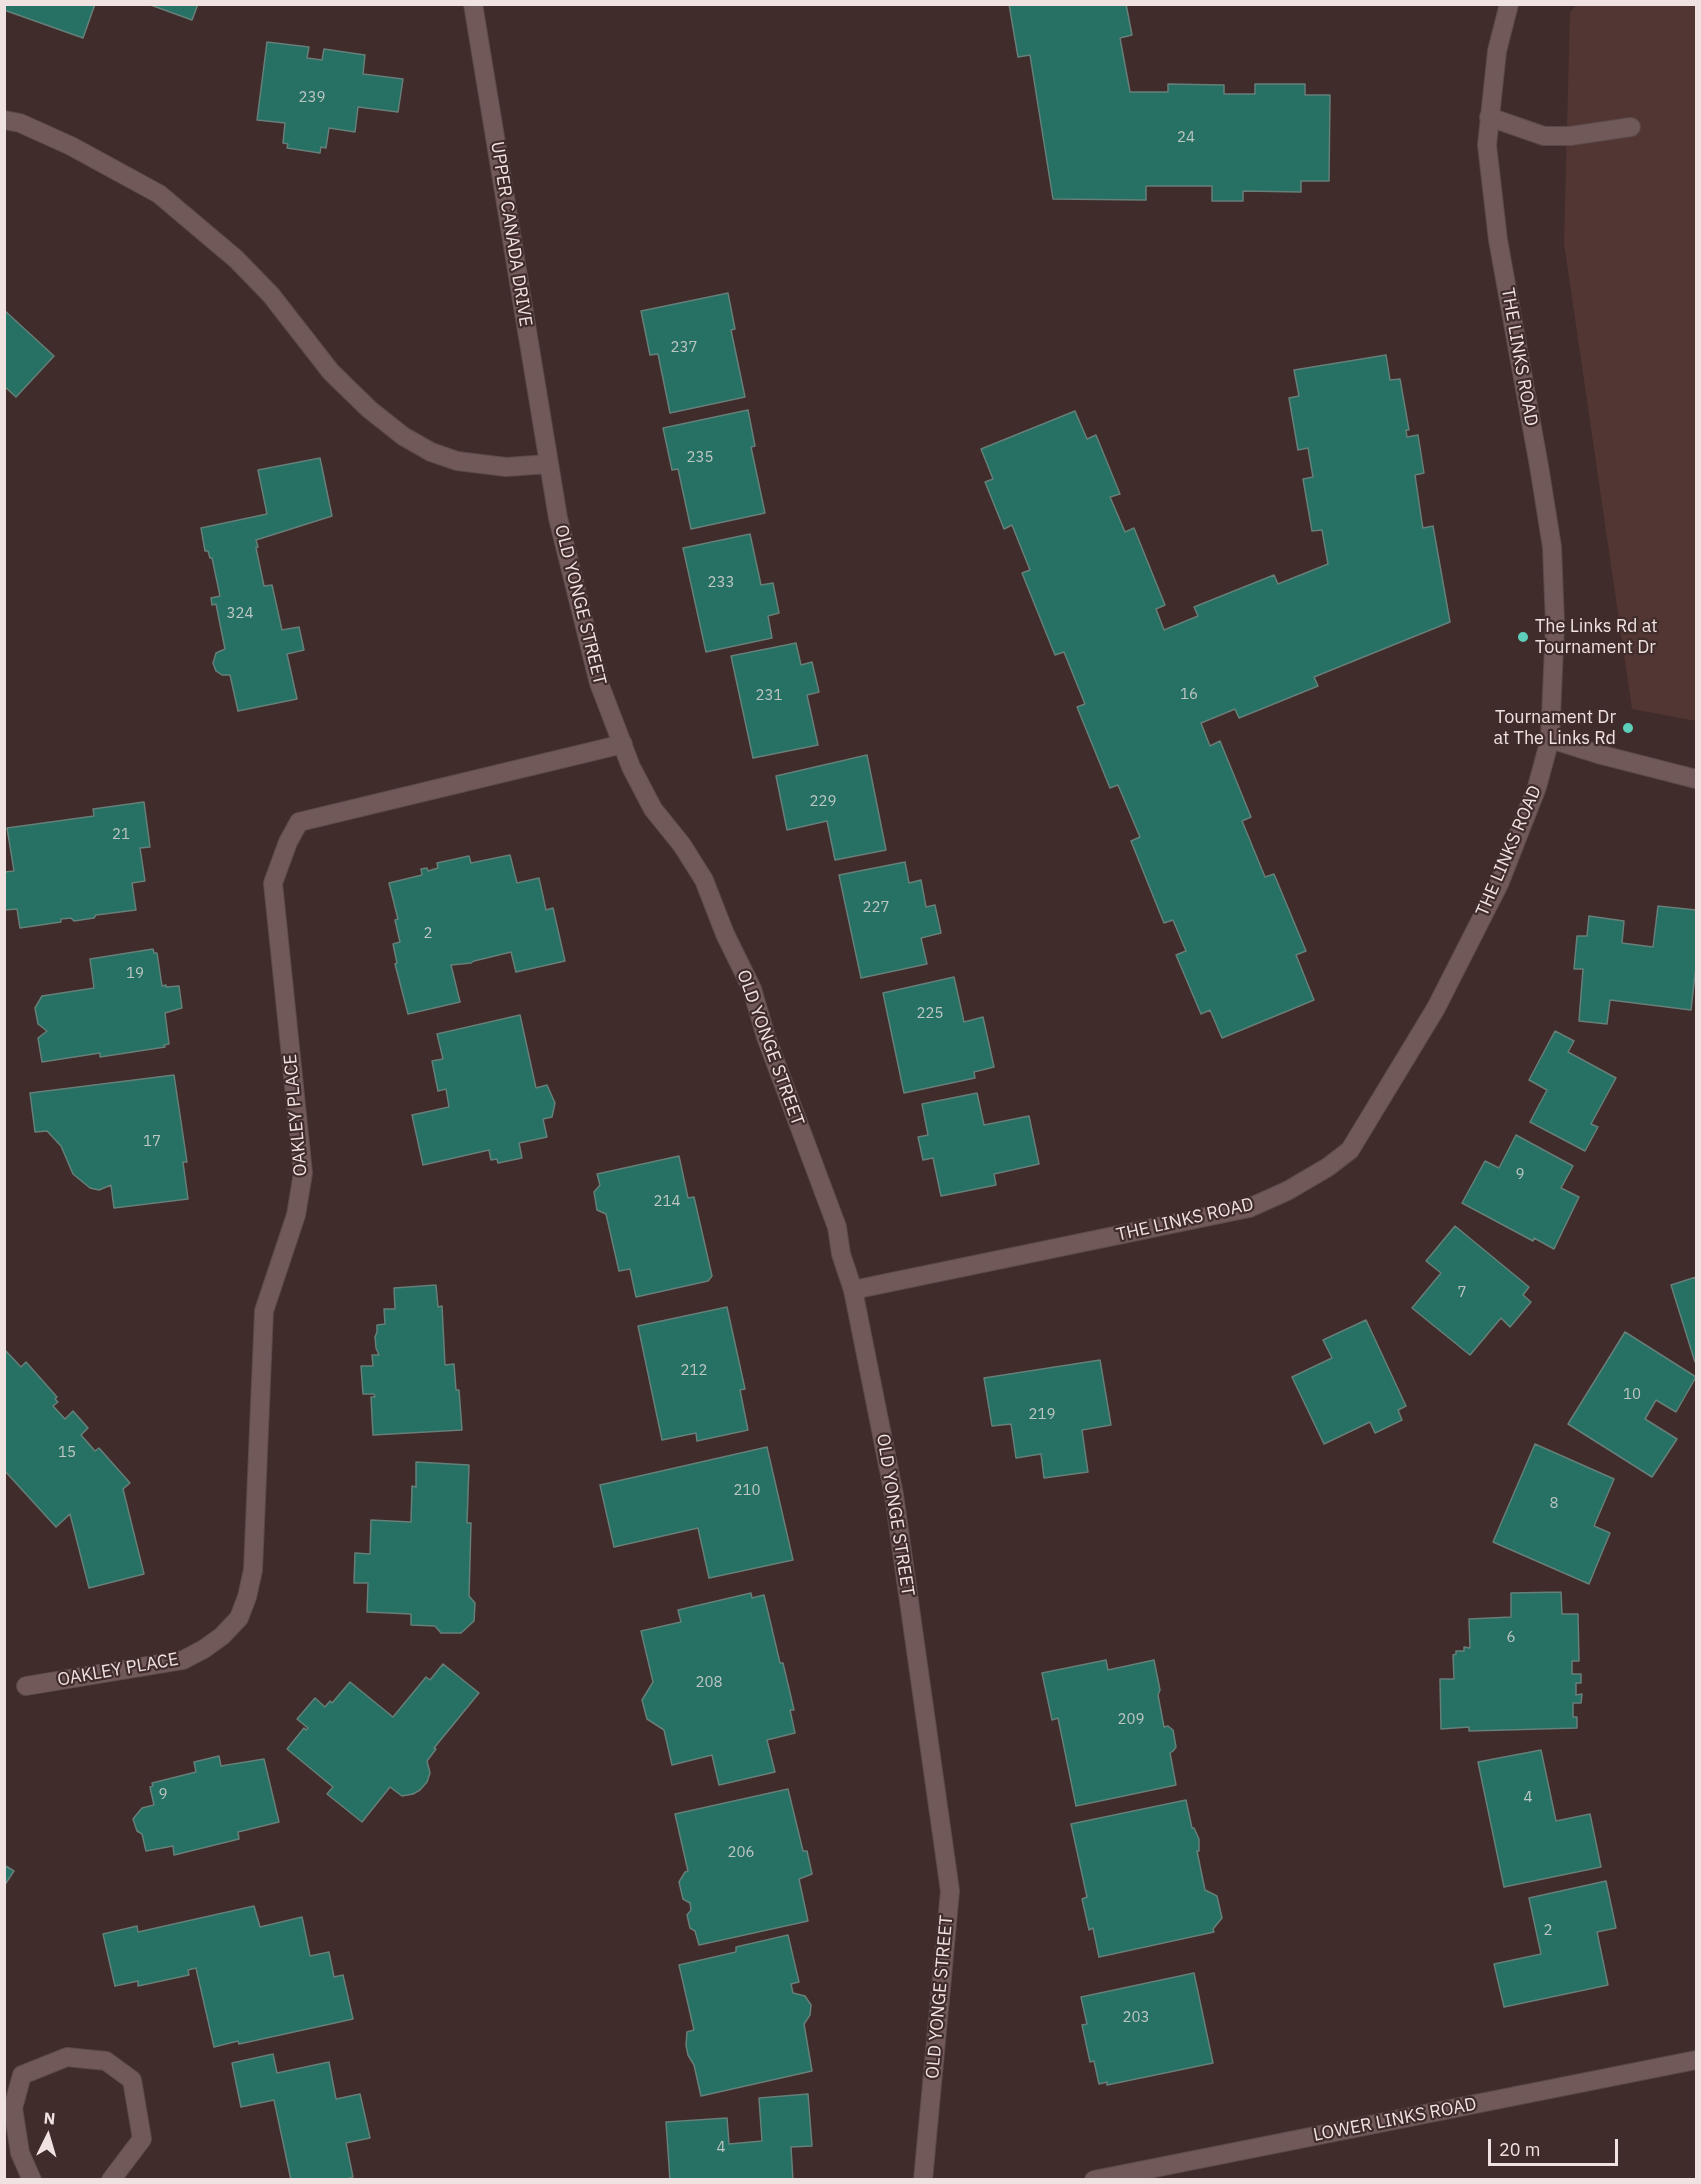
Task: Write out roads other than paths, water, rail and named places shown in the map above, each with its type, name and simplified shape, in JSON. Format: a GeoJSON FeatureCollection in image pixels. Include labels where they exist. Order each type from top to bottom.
{"type":"FeatureCollection","features":[{"type":"Feature","properties":{"kind":"street","name":"UPPER CANADA DRIVE"},"geometry":{"type":"LineString","coordinates":[[473,4],[549,464]]}},
{"type":"Feature","properties":{"kind":"street","name":"THE LINKS ROAD"},"geometry":{"type":"LineString","coordinates":[[853,1290],[1249,1208],[1287,1191],[1328,1167],[1350,1150],[1436,1008],[1499,884],[1537,787],[1550,739],[1555,624],[1552,547],[1498,240],[1487,145],[1497,51],[1509,4]]}},
{"type":"Feature","properties":{"kind":"street"},"geometry":{"type":"LineString","coordinates":[[1489,117],[1544,136],[1570,136],[1630,128]]}},
{"type":"Feature","properties":{"kind":"street"},"geometry":{"type":"LineString","coordinates":[[4,120],[20,123],[71,146],[159,194],[236,259],[271,295],[332,372],[369,409],[403,436],[430,452],[457,461],[506,467],[549,464]]}},
{"type":"Feature","properties":{"kind":"street","name":"OLD YONGE STREET"},"geometry":{"type":"LineString","coordinates":[[549,464],[567,560],[599,683],[631,767],[653,809],[682,845],[704,880],[725,934],[752,989],[766,1037],[837,1227],[841,1254],[853,1290],[894,1495],[950,1891],[923,2180]]}},
{"type":"Feature","properties":{"kind":"street"},"geometry":{"type":"LineString","coordinates":[[1550,739],[1696,779]]}},
{"type":"Feature","properties":{"kind":"street","name":"OAKLEY PLACE"},"geometry":{"type":"LineString","coordinates":[[26,1686],[183,1660],[222,1636],[239,1618],[247,1597],[253,1569],[263,1318],[296,1215],[303,1173],[273,883],[288,842],[299,822],[623,744]]}},
{"type":"Feature","properties":{"kind":"street"},"geometry":{"type":"LineString","coordinates":[[32,2180],[20,2153],[13,2108],[22,2075],[67,2057],[106,2061],[132,2080],[142,2139],[111,2180]]}},
{"type":"Feature","properties":{"kind":"street","name":"LOWER LINKS ROAD"},"geometry":{"type":"LineString","coordinates":[[1094,2180],[1696,2060]]}},
{"type":"Feature","properties":{"kind":"place","name":"The Links Rd at Tournament Dr"},"geometry":{"type":"Point","coordinates":[1523,637]}},
{"type":"Feature","properties":{"kind":"place","name":"Tournament Dr at The Links Rd"},"geometry":{"type":"Point","coordinates":[1628,728]}}]}
